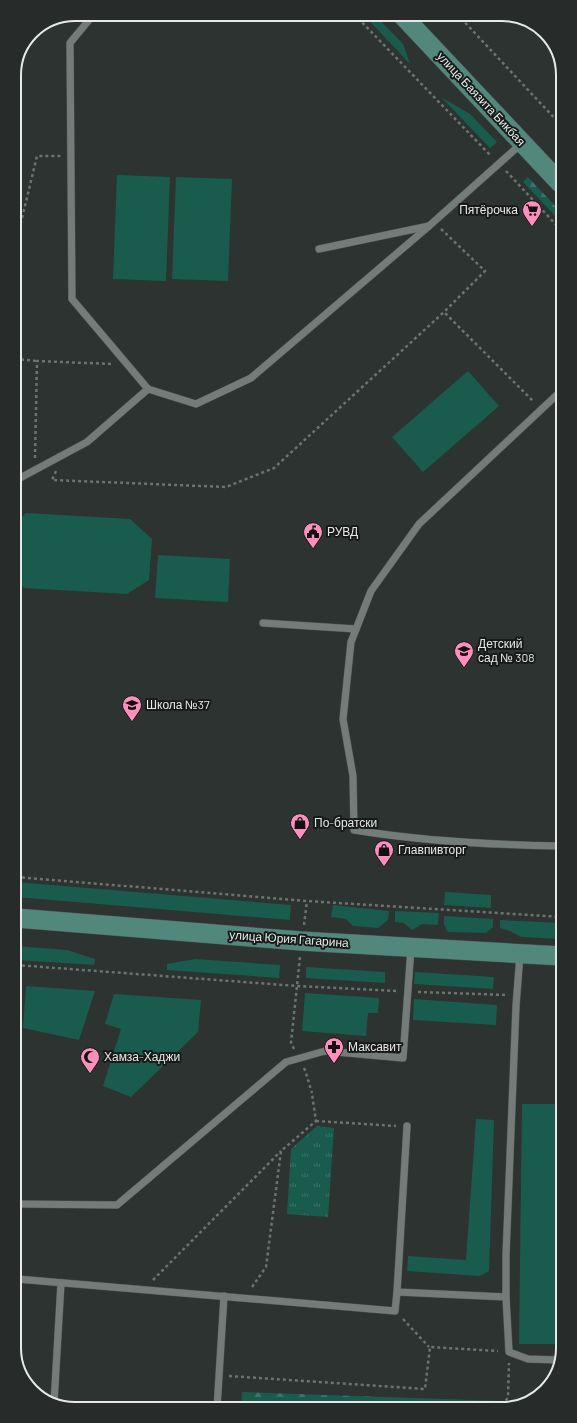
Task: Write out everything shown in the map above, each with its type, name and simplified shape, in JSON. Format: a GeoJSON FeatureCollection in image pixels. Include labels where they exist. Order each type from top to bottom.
{"type":"FeatureCollection","features":[{"type":"Feature","properties":{"kind":"main road","name":"улица Баязита Бикбая"},"geometry":{"type":"LineString","coordinates":[[408,21],[556,179]]}},
{"type":"Feature","properties":{"kind":"main road","name":"улица Юрия Гагарина"},"geometry":{"type":"LineString","coordinates":[[21,918],[302,941],[556,956]]}},
{"type":"Feature","properties":{"kind":"lane"},"geometry":{"type":"LineString","coordinates":[[88,21],[70,43],[72,299],[148,389],[196,404],[251,378],[431,224],[522,143]]}},
{"type":"Feature","properties":{"kind":"lane"},"geometry":{"type":"LineString","coordinates":[[319,249],[431,224]]}},
{"type":"Feature","properties":{"kind":"lane"},"geometry":{"type":"LineString","coordinates":[[21,477],[87,442],[148,389]]}},
{"type":"Feature","properties":{"kind":"lane"},"geometry":{"type":"LineString","coordinates":[[556,396],[419,524],[371,590],[351,642],[343,719],[353,776],[354,830],[396,837],[556,846]]}},
{"type":"Feature","properties":{"kind":"lane"},"geometry":{"type":"LineString","coordinates":[[263,623],[356,629]]}},
{"type":"Feature","properties":{"kind":"lane"},"geometry":{"type":"LineString","coordinates":[[21,1204],[117,1204],[286,1062],[325,1051],[403,1058],[411,947]]}},
{"type":"Feature","properties":{"kind":"lane"},"geometry":{"type":"LineString","coordinates":[[520,954],[506,1254],[506,1297],[509,1352],[528,1359],[555,1360]]}},
{"type":"Feature","properties":{"kind":"lane"},"geometry":{"type":"LineString","coordinates":[[21,1279],[395,1311],[407,1126]]}},
{"type":"Feature","properties":{"kind":"lane"},"geometry":{"type":"LineString","coordinates":[[54,1398],[61,1283]]}},
{"type":"Feature","properties":{"kind":"lane"},"geometry":{"type":"LineString","coordinates":[[396,1292],[506,1297]]}},
{"type":"Feature","properties":{"kind":"lane"},"geometry":{"type":"LineString","coordinates":[[217,1402],[224,1296]]}},
{"type":"Feature","properties":{"kind":"path"},"geometry":{"type":"LineString","coordinates":[[361,21],[500,164],[556,225]]}},
{"type":"Feature","properties":{"kind":"path"},"geometry":{"type":"LineString","coordinates":[[464,21],[556,120]]}},
{"type":"Feature","properties":{"kind":"path"},"geometry":{"type":"LineString","coordinates":[[21,219],[37,156],[70,156]]}},
{"type":"Feature","properties":{"kind":"path"},"geometry":{"type":"LineString","coordinates":[[65,454],[52,480],[226,487],[274,468],[444,312],[485,270],[431,224]]}},
{"type":"Feature","properties":{"kind":"path"},"geometry":{"type":"LineString","coordinates":[[444,312],[541,409]]}},
{"type":"Feature","properties":{"kind":"path"},"geometry":{"type":"LineString","coordinates":[[21,360],[128,365]]}},
{"type":"Feature","properties":{"kind":"path"},"geometry":{"type":"LineString","coordinates":[[34,470],[37,361]]}},
{"type":"Feature","properties":{"kind":"path"},"geometry":{"type":"LineString","coordinates":[[21,877],[307,901],[556,917]]}},
{"type":"Feature","properties":{"kind":"path"},"geometry":{"type":"LineString","coordinates":[[307,901],[291,1043],[306,1073],[312,1093],[316,1121]]}},
{"type":"Feature","properties":{"kind":"path"},"geometry":{"type":"LineString","coordinates":[[21,965],[297,986],[517,996]]}},
{"type":"Feature","properties":{"kind":"path"},"geometry":{"type":"LineString","coordinates":[[143,1290],[281,1150],[316,1121],[407,1126]]}},
{"type":"Feature","properties":{"kind":"path"},"geometry":{"type":"LineString","coordinates":[[245,1298],[266,1267],[281,1150]]}},
{"type":"Feature","properties":{"kind":"path"},"geometry":{"type":"LineString","coordinates":[[395,1311],[430,1347],[509,1352],[508,1397],[505,1402]]}},
{"type":"Feature","properties":{"kind":"path"},"geometry":{"type":"LineString","coordinates":[[219,1375],[425,1389],[430,1347]]}},
{"type":"Feature","properties":{"kind":"green space"},"geometry":{"type":"Polygon","coordinates":[[[370,21],[381,21],[403,44],[410,64],[370,21]]]}},
{"type":"Feature","properties":{"kind":"green space"},"geometry":{"type":"Polygon","coordinates":[[[441,97],[470,114],[497,142],[490,148],[441,97]]]}},
{"type":"Feature","properties":{"kind":"green space"},"geometry":{"type":"Polygon","coordinates":[[[117,175],[170,177],[166,281],[113,279],[117,175]]]}},
{"type":"Feature","properties":{"kind":"green space"},"geometry":{"type":"Polygon","coordinates":[[[176,177],[232,179],[228,281],[172,279],[176,177]]]}},
{"type":"Feature","properties":{"kind":"green space"},"geometry":{"type":"Polygon","coordinates":[[[528,177],[556,207],[556,217],[523,182],[528,177]]]}},
{"type":"Feature","properties":{"kind":"green space"},"geometry":{"type":"Polygon","coordinates":[[[468,371],[499,406],[423,472],[392,437],[468,371]]]}},
{"type":"Feature","properties":{"kind":"green space"},"geometry":{"type":"Polygon","coordinates":[[[26,513],[130,519],[152,539],[149,580],[127,594],[24,588],[21,585],[21,518],[26,513]]]}},
{"type":"Feature","properties":{"kind":"green space"},"geometry":{"type":"Polygon","coordinates":[[[158,555],[230,559],[228,602],[155,598],[158,555]]]}},
{"type":"Feature","properties":{"kind":"green space"},"geometry":{"type":"Polygon","coordinates":[[[21,882],[291,905],[290,920],[21,897],[21,882]]]}},
{"type":"Feature","properties":{"kind":"green space"},"geometry":{"type":"Polygon","coordinates":[[[445,892],[491,895],[491,908],[444,905],[445,892]]]}},
{"type":"Feature","properties":{"kind":"green space"},"geometry":{"type":"Polygon","coordinates":[[[333,905],[389,911],[388,920],[378,928],[353,926],[346,919],[331,917],[333,905]]]}},
{"type":"Feature","properties":{"kind":"green space"},"geometry":{"type":"Polygon","coordinates":[[[395,911],[439,913],[438,925],[422,924],[412,930],[404,923],[395,922],[395,911]]]}},
{"type":"Feature","properties":{"kind":"green space"},"geometry":{"type":"Polygon","coordinates":[[[444,916],[493,919],[493,927],[486,933],[448,932],[444,925],[444,916]]]}},
{"type":"Feature","properties":{"kind":"green space"},"geometry":{"type":"Polygon","coordinates":[[[500,920],[556,923],[556,939],[521,937],[500,928],[500,920]]]}},
{"type":"Feature","properties":{"kind":"green space"},"geometry":{"type":"Polygon","coordinates":[[[21,946],[67,950],[95,959],[94,965],[21,960],[21,946]]]}},
{"type":"Feature","properties":{"kind":"green space"},"geometry":{"type":"Polygon","coordinates":[[[195,959],[280,965],[279,978],[167,970],[167,964],[195,959]]]}},
{"type":"Feature","properties":{"kind":"green space"},"geometry":{"type":"Polygon","coordinates":[[[306,967],[385,972],[385,983],[306,978],[306,967]]]}},
{"type":"Feature","properties":{"kind":"green space"},"geometry":{"type":"Polygon","coordinates":[[[415,972],[494,977],[493,989],[414,984],[415,972]]]}},
{"type":"Feature","properties":{"kind":"green space"},"geometry":{"type":"Polygon","coordinates":[[[26,986],[95,991],[79,1040],[23,1028],[26,986]]]}},
{"type":"Feature","properties":{"kind":"green space"},"geometry":{"type":"Polygon","coordinates":[[[305,993],[379,998],[378,1013],[368,1013],[366,1036],[302,1031],[305,993]]]}},
{"type":"Feature","properties":{"kind":"green space"},"geometry":{"type":"Polygon","coordinates":[[[114,994],[201,1000],[198,1032],[131,1097],[103,1086],[121,1029],[105,1024],[114,994]]]}},
{"type":"Feature","properties":{"kind":"green space"},"geometry":{"type":"Polygon","coordinates":[[[414,999],[497,1005],[496,1025],[413,1020],[414,999]]]}},
{"type":"Feature","properties":{"kind":"green space"},"geometry":{"type":"Polygon","coordinates":[[[522,1104],[556,1104],[556,1344],[519,1344],[522,1104]]]}},
{"type":"Feature","properties":{"kind":"green space"},"geometry":{"type":"Polygon","coordinates":[[[476,1119],[494,1120],[489,1271],[480,1276],[407,1271],[408,1256],[466,1260],[476,1119]]]}},
{"type":"Feature","properties":{"kind":"green space"},"geometry":{"type":"Polygon","coordinates":[[[317,1126],[334,1128],[328,1217],[287,1214],[291,1149],[317,1126]]]}},
{"type":"Feature","properties":{"kind":"green space"},"geometry":{"type":"Polygon","coordinates":[[[242,1392],[500,1401],[500,1402],[241,1402],[242,1392]]]}},
{"type":"Feature","properties":{"kind":"place","name":"Пятёрочка"},"geometry":{"type":"Point","coordinates":[532,227]}},
{"type":"Feature","properties":{"kind":"place","name":"РУВД"},"geometry":{"type":"Point","coordinates":[313,549]}},
{"type":"Feature","properties":{"kind":"place","name":"Детский сад № 308"},"geometry":{"type":"Point","coordinates":[464,668]}},
{"type":"Feature","properties":{"kind":"place","name":"Школа №37"},"geometry":{"type":"Point","coordinates":[132,722]}},
{"type":"Feature","properties":{"kind":"place","name":"По-братски"},"geometry":{"type":"Point","coordinates":[300,840]}},
{"type":"Feature","properties":{"kind":"place","name":"Главпивторг"},"geometry":{"type":"Point","coordinates":[384,867]}},
{"type":"Feature","properties":{"kind":"place","name":"Максавит"},"geometry":{"type":"Point","coordinates":[334,1064]}},
{"type":"Feature","properties":{"kind":"place","name":"Хамза-Хаджи"},"geometry":{"type":"Point","coordinates":[90,1074]}}]}
